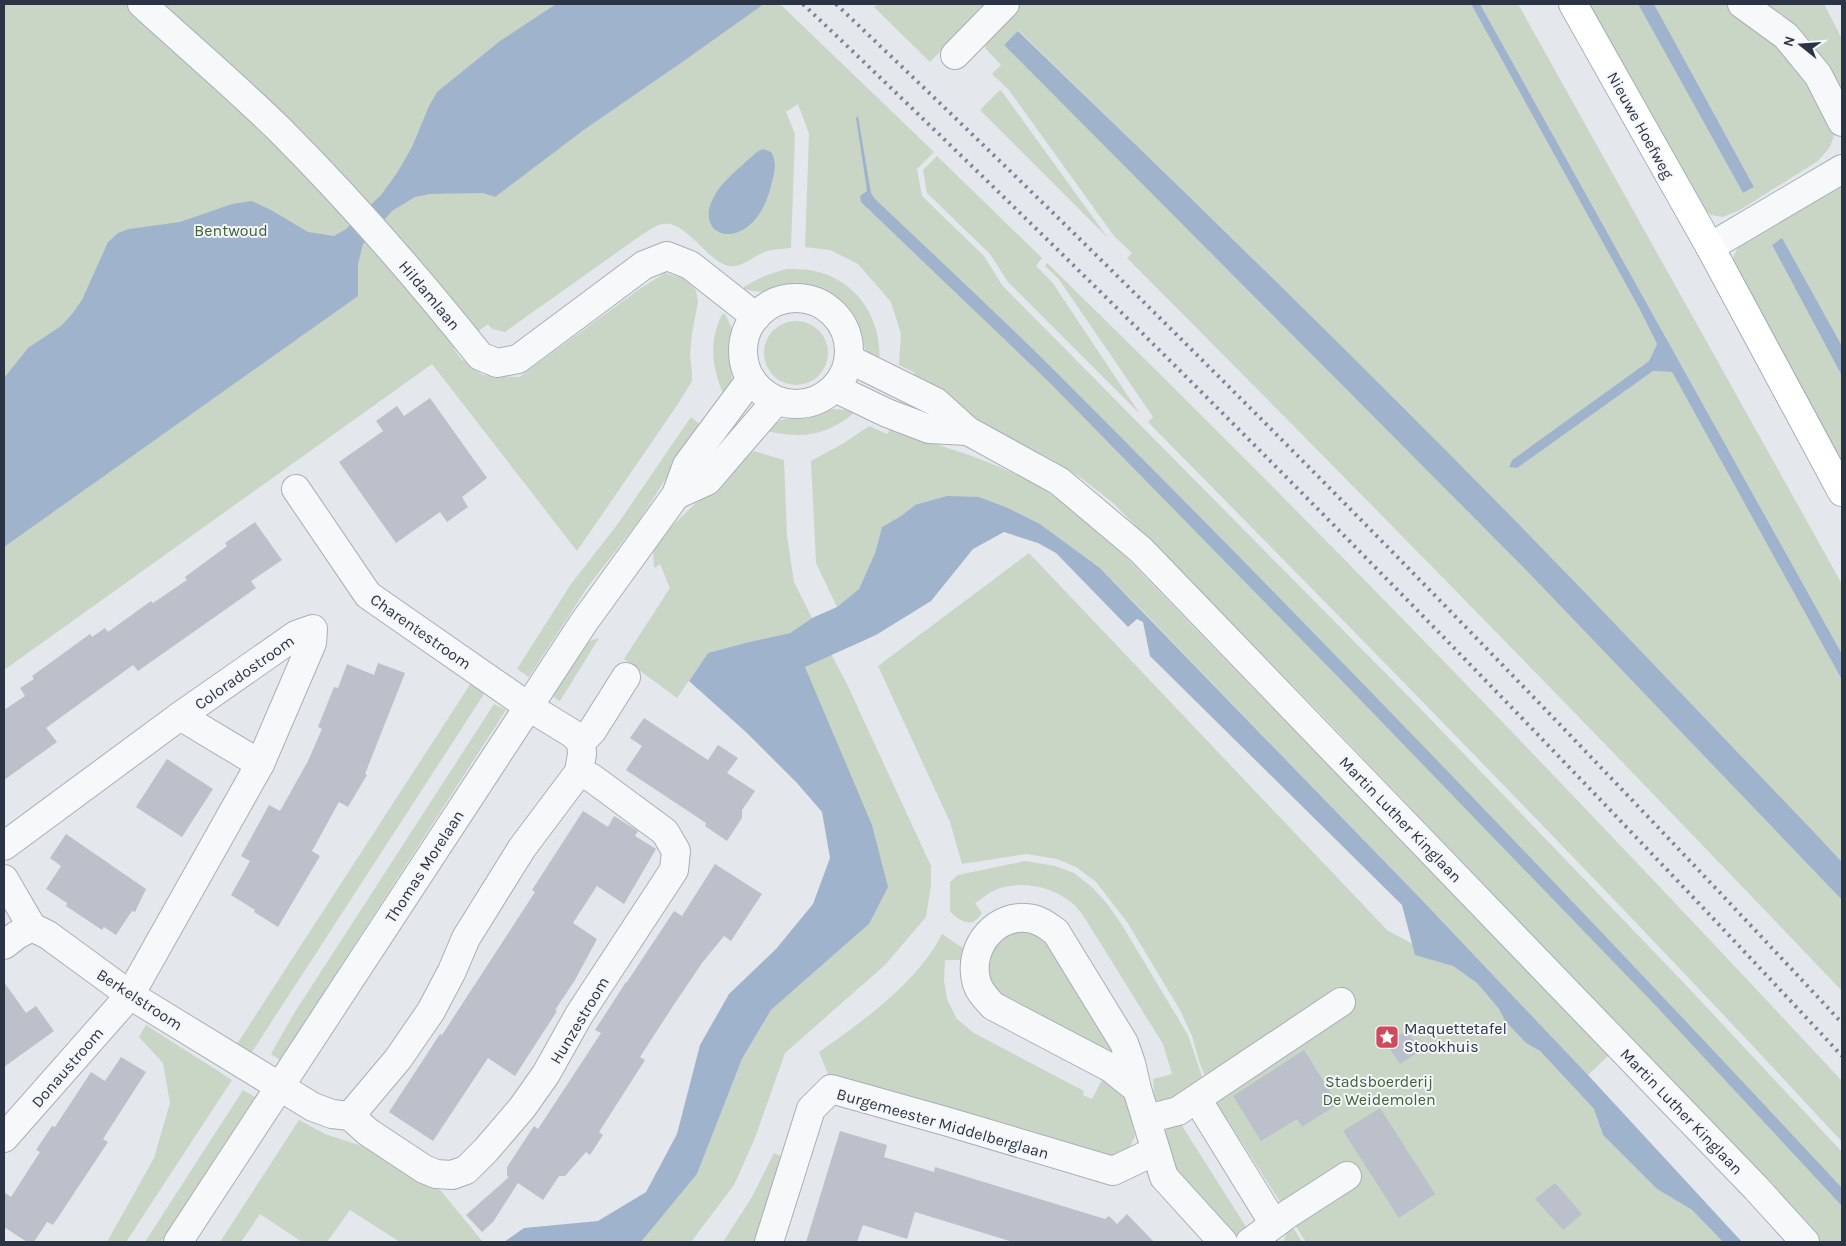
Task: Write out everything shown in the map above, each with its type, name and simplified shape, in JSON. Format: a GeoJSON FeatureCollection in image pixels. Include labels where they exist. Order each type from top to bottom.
{"type":"FeatureCollection","features":[{"type":"Feature","properties":{"kind":"main road","name":"Nieuwe Hoefweg"},"geometry":{"type":"LineString","coordinates":[[1573,4],[1710,247],[1842,492]]}},
{"type":"Feature","properties":{"kind":"street","name":"Hildamlaan"},"geometry":{"type":"LineString","coordinates":[[142,4],[278,128],[353,206],[444,311],[480,356],[497,363],[518,359],[644,264],[667,256],[690,265],[756,317]]}},
{"type":"Feature","properties":{"kind":"street"},"geometry":{"type":"LineString","coordinates":[[955,55],[1005,4]]}},
{"type":"Feature","properties":{"kind":"street"},"geometry":{"type":"LineString","coordinates":[[1742,4],[1786,36],[1818,75],[1842,122]]}},
{"type":"Feature","properties":{"kind":"street"},"geometry":{"type":"LineString","coordinates":[[1710,247],[1842,169]]}},
{"type":"Feature","properties":{"kind":"street"},"geometry":{"type":"LineString","coordinates":[[793,299],[813,301],[831,312],[844,328],[849,348],[849,359],[846,370],[835,388],[822,398],[807,403],[791,404],[776,401],[762,392],[751,379],[744,358],[744,347],[746,336],[756,317],[773,304],[782,300],[793,299]]}},
{"type":"Feature","properties":{"kind":"street","name":"Martin Luther Kinglaan"},"geometry":{"type":"LineString","coordinates":[[849,359],[936,402],[968,431],[1060,481],[1142,550],[1736,1167],[1805,1242]]}},
{"type":"Feature","properties":{"kind":"street","name":"Thomas Morelaan"},"geometry":{"type":"LineString","coordinates":[[178,1242],[584,622],[676,495],[688,465],[751,379]]}},
{"type":"Feature","properties":{"kind":"street","name":"Martin Luther Kinglaan"},"geometry":{"type":"LineString","coordinates":[[835,388],[887,413],[929,429],[968,431]]}},
{"type":"Feature","properties":{"kind":"street","name":"Thomas Morelaan"},"geometry":{"type":"LineString","coordinates":[[676,495],[707,481],[776,401]]}},
{"type":"Feature","properties":{"kind":"street","name":"Charentestroom"},"geometry":{"type":"LineString","coordinates":[[296,489],[368,595],[529,707]]}},
{"type":"Feature","properties":{"kind":"street","name":"Coloradostroom"},"geometry":{"type":"LineString","coordinates":[[4,846],[180,716],[296,636],[312,629],[312,643],[260,764],[130,995]]}},
{"type":"Feature","properties":{"kind":"street"},"geometry":{"type":"LineString","coordinates":[[581,742],[592,731],[626,677]]}},
{"type":"Feature","properties":{"kind":"street"},"geometry":{"type":"LineString","coordinates":[[279,1086],[313,1107],[332,1114],[350,1116],[398,1059],[431,1011],[452,971],[466,938],[522,848],[579,772],[582,754],[581,742],[573,734],[529,707]]}},
{"type":"Feature","properties":{"kind":"street","name":"Coloradostroom"},"geometry":{"type":"LineString","coordinates":[[180,716],[260,764]]}},
{"type":"Feature","properties":{"kind":"street","name":"Hunzestroom"},"geometry":{"type":"LineString","coordinates":[[350,1116],[368,1132],[424,1169],[436,1174],[452,1175],[466,1170],[486,1150],[522,1108],[546,1074],[579,1015],[674,870],[676,851],[665,832],[592,778],[579,772]]}},
{"type":"Feature","properties":{"kind":"street"},"geometry":{"type":"LineString","coordinates":[[4,879],[32,927],[17,934],[4,946]]}},
{"type":"Feature","properties":{"kind":"street"},"geometry":{"type":"LineString","coordinates":[[1137,1089],[1111,1068],[993,1006],[983,996],[976,981],[974,962],[980,944],[990,930],[1002,922],[1016,918],[1033,919],[1046,924],[1056,932],[1124,1043],[1164,1177],[1223,1242]]}},
{"type":"Feature","properties":{"kind":"street","name":"Berkelstroom"},"geometry":{"type":"LineString","coordinates":[[32,927],[48,935],[130,995],[279,1086]]}},
{"type":"Feature","properties":{"kind":"street","name":"Donaustroom"},"geometry":{"type":"LineString","coordinates":[[4,1138],[130,995]]}},
{"type":"Feature","properties":{"kind":"street"},"geometry":{"type":"LineString","coordinates":[[1146,1119],[1178,1111],[1341,1002]]}},
{"type":"Feature","properties":{"kind":"street","name":"Burgemeester Middelberglaan"},"geometry":{"type":"LineString","coordinates":[[770,1242],[811,1109],[831,1089],[1113,1171],[1155,1151]]}},
{"type":"Feature","properties":{"kind":"street"},"geometry":{"type":"LineString","coordinates":[[1197,1099],[1274,1224]]}},
{"type":"Feature","properties":{"kind":"street"},"geometry":{"type":"LineString","coordinates":[[1250,1242],[1347,1176]]}},
{"type":"Feature","properties":{"kind":"green space","name":"Bentwoud"},"geometry":{"type":"Polygon","coordinates":[[[4,4],[724,4],[741,20],[764,4],[780,4],[934,152],[917,169],[922,196],[984,256],[1002,285],[1415,703],[1683,982],[1842,1152],[1842,1242],[1820,1242],[1629,1036],[1319,712],[1112,502],[1081,478],[1053,460],[991,429],[911,381],[915,373],[899,365],[901,334],[891,302],[858,264],[830,250],[805,247],[809,134],[798,104],[786,112],[795,134],[791,248],[768,251],[743,264],[730,266],[714,258],[681,229],[673,225],[661,224],[640,236],[505,332],[492,329],[488,324],[454,349],[460,358],[483,375],[519,377],[641,288],[665,273],[685,279],[696,290],[698,302],[690,354],[692,381],[577,551],[432,364],[4,670],[4,4]]]}},
{"type":"Feature","properties":{"kind":"green space"},"geometry":{"type":"Polygon","coordinates":[[[879,4],[986,4],[930,62],[874,7],[879,4]]]}},
{"type":"Feature","properties":{"kind":"green space"},"geometry":{"type":"Polygon","coordinates":[[[1021,4],[1471,4],[1657,344],[1649,361],[1512,460],[1509,467],[1517,467],[1653,371],[1672,372],[1842,680],[1842,862],[1573,580],[1402,406],[1224,230],[1019,31],[1004,45],[1523,567],[1842,900],[1842,991],[1487,623],[1127,258],[1132,253],[1114,236],[1008,89],[992,74],[1001,65],[985,48],[988,38],[1021,4]]]}},
{"type":"Feature","properties":{"kind":"green space"},"geometry":{"type":"Polygon","coordinates":[[[1480,4],[1518,4],[1842,584],[1842,654],[1480,4]]]}},
{"type":"Feature","properties":{"kind":"green space"},"geometry":{"type":"Polygon","coordinates":[[[1589,4],[1638,4],[1743,193],[1754,187],[1654,4],[1727,4],[1798,65],[1835,133],[1830,147],[1818,161],[1740,210],[1723,217],[1711,215],[1702,208],[1692,192],[1589,4]]]}},
{"type":"Feature","properties":{"kind":"green space"},"geometry":{"type":"Polygon","coordinates":[[[1763,4],[1824,4],[1842,39],[1842,100],[1808,47],[1788,23],[1763,4]]]}},
{"type":"Feature","properties":{"kind":"green space"},"geometry":{"type":"Polygon","coordinates":[[[1000,90],[1003,93],[1108,238],[980,110],[1000,90]]]}},
{"type":"Feature","properties":{"kind":"green space"},"geometry":{"type":"Polygon","coordinates":[[[937,156],[1042,258],[1036,266],[1052,282],[1140,414],[1008,282],[990,254],[927,193],[923,170],[937,156]]]}},
{"type":"Feature","properties":{"kind":"green space"},"geometry":{"type":"Polygon","coordinates":[[[1842,185],[1842,346],[1782,239],[1772,245],[1842,376],[1842,469],[1733,262],[1739,245],[1842,185]]]}},
{"type":"Feature","properties":{"kind":"green space"},"geometry":{"type":"Polygon","coordinates":[[[1047,263],[1350,565],[1647,873],[1842,1081],[1842,1142],[1585,869],[1148,422],[1153,417],[1058,278],[1045,266],[1047,263]]]}},
{"type":"Feature","properties":{"kind":"green space"},"geometry":{"type":"Polygon","coordinates":[[[787,269],[809,270],[822,273],[848,287],[858,297],[867,308],[873,321],[879,349],[879,364],[867,352],[850,317],[841,306],[823,293],[807,289],[762,292],[744,289],[744,287],[760,278],[787,269]]]}},
{"type":"Feature","properties":{"kind":"green space"},"geometry":{"type":"Polygon","coordinates":[[[722,314],[725,314],[732,328],[733,336],[732,375],[730,385],[724,396],[714,365],[713,355],[715,335],[722,314]]]}},
{"type":"Feature","properties":{"kind":"green space"},"geometry":{"type":"Polygon","coordinates":[[[796,321],[814,327],[822,335],[828,353],[822,371],[814,379],[796,385],[778,379],[770,371],[764,353],[770,335],[778,327],[796,321]]]}},
{"type":"Feature","properties":{"kind":"green space"},"geometry":{"type":"Polygon","coordinates":[[[833,409],[849,410],[854,413],[834,427],[813,434],[791,435],[767,431],[773,425],[783,420],[810,417],[833,409]]]}},
{"type":"Feature","properties":{"kind":"green space"},"geometry":{"type":"Polygon","coordinates":[[[691,417],[703,427],[685,449],[640,519],[587,588],[529,677],[517,669],[571,584],[617,525],[691,417]]]}},
{"type":"Feature","properties":{"kind":"green space"},"geometry":{"type":"Polygon","coordinates":[[[869,426],[887,434],[890,429],[1000,467],[1044,490],[1096,529],[1120,551],[1609,1055],[1588,1075],[1131,599],[1100,568],[1040,524],[1006,507],[979,497],[915,505],[882,527],[875,553],[859,589],[837,607],[816,563],[811,461],[844,443],[869,426]]]}},
{"type":"Feature","properties":{"kind":"green space"},"geometry":{"type":"Polygon","coordinates":[[[754,451],[784,460],[787,536],[794,582],[812,618],[790,633],[708,653],[677,698],[624,659],[670,588],[660,564],[654,568],[653,548],[739,458],[744,460],[754,451]]]}},
{"type":"Feature","properties":{"kind":"green space","name":"Stadsboerderij De Weidemolen"},"geometry":{"type":"Polygon","coordinates":[[[1029,553],[1387,930],[1453,966],[1477,983],[1499,1009],[1505,1021],[1526,1043],[1540,1051],[1594,1109],[1603,1135],[1657,1189],[1692,1210],[1723,1242],[1306,1242],[1215,1101],[1200,1064],[1192,1036],[1180,1010],[1127,922],[1096,882],[1076,867],[1057,859],[1026,854],[962,864],[950,822],[878,666],[1029,553]]]}},
{"type":"Feature","properties":{"kind":"green space"},"geometry":{"type":"Polygon","coordinates":[[[599,638],[560,701],[550,695],[583,643],[599,638]]]}},
{"type":"Feature","properties":{"kind":"green space"},"geometry":{"type":"Polygon","coordinates":[[[831,654],[846,682],[931,866],[931,885],[926,917],[885,965],[785,1053],[755,1138],[734,1185],[691,1242],[641,1242],[697,1174],[742,1059],[771,1010],[869,924],[805,667],[831,654]]]}},
{"type":"Feature","properties":{"kind":"green space"},"geometry":{"type":"Polygon","coordinates":[[[471,683],[486,691],[252,1052],[237,1044],[471,683]]]}},
{"type":"Feature","properties":{"kind":"green space"},"geometry":{"type":"Polygon","coordinates":[[[494,704],[506,710],[280,1060],[271,1054],[293,1015],[494,704]]]}},
{"type":"Feature","properties":{"kind":"green space"},"geometry":{"type":"Polygon","coordinates":[[[1025,861],[1055,866],[1074,873],[1093,888],[1108,905],[1188,1035],[1205,1085],[1176,1102],[1155,1100],[1153,1079],[1172,1074],[1163,1044],[1086,920],[1071,902],[1053,891],[1022,885],[1001,888],[991,892],[975,903],[982,913],[973,922],[963,921],[950,911],[950,882],[958,875],[1025,861]]]}},
{"type":"Feature","properties":{"kind":"green space"},"geometry":{"type":"Polygon","coordinates":[[[1020,928],[1046,938],[1113,1047],[1112,1051],[1104,1051],[1006,1000],[988,981],[987,967],[990,954],[996,944],[1007,934],[1020,928]]]}},
{"type":"Feature","properties":{"kind":"green space"},"geometry":{"type":"Polygon","coordinates":[[[942,934],[963,948],[964,960],[945,960],[944,980],[947,999],[957,1019],[974,1033],[1084,1091],[1083,1095],[1092,1099],[1103,1078],[1112,1083],[1123,1096],[1128,1106],[1135,1136],[1129,1149],[1112,1160],[828,1074],[819,1052],[871,1014],[904,985],[931,952],[942,934]]]}},
{"type":"Feature","properties":{"kind":"green space"},"geometry":{"type":"Polygon","coordinates":[[[146,1025],[232,1080],[126,1242],[107,1242],[154,1158],[170,1103],[163,1063],[139,1037],[146,1025]]]}},
{"type":"Feature","properties":{"kind":"green space"},"geometry":{"type":"Polygon","coordinates":[[[243,1090],[255,1097],[161,1242],[145,1242],[243,1090]]]}},
{"type":"Feature","properties":{"kind":"green space"},"geometry":{"type":"Polygon","coordinates":[[[299,1120],[325,1134],[371,1149],[441,1191],[483,1242],[400,1242],[350,1210],[327,1242],[302,1242],[260,1214],[241,1242],[220,1242],[299,1120]]]}},
{"type":"Feature","properties":{"kind":"green space"},"geometry":{"type":"Polygon","coordinates":[[[1179,1121],[1248,1230],[1234,1238],[1174,1170],[1161,1134],[1179,1121]]]}},
{"type":"Feature","properties":{"kind":"green space"},"geometry":{"type":"Polygon","coordinates":[[[774,1153],[783,1157],[757,1242],[723,1242],[752,1197],[774,1153]]]}},
{"type":"Feature","properties":{"kind":"green space"},"geometry":{"type":"Polygon","coordinates":[[[1291,1224],[1302,1242],[1283,1242],[1291,1224]]]}},
{"type":"Feature","properties":{"kind":"water"},"geometry":{"type":"Polygon","coordinates":[[[556,4],[764,4],[585,129],[495,197],[483,193],[430,194],[415,197],[392,211],[363,244],[358,264],[358,296],[4,547],[4,378],[28,348],[61,326],[72,314],[82,300],[108,242],[118,233],[129,229],[180,222],[232,204],[252,201],[308,232],[334,236],[346,229],[381,195],[397,173],[412,147],[437,92],[500,41],[556,4]]]}},
{"type":"Feature","properties":{"kind":"water"},"geometry":{"type":"Polygon","coordinates":[[[1471,4],[1480,4],[1842,654],[1842,680],[1672,372],[1653,371],[1517,468],[1509,467],[1512,460],[1649,361],[1657,344],[1471,4]]]}},
{"type":"Feature","properties":{"kind":"water"},"geometry":{"type":"Polygon","coordinates":[[[1638,4],[1654,4],[1754,187],[1743,193],[1638,4]]]}},
{"type":"Feature","properties":{"kind":"water"},"geometry":{"type":"Polygon","coordinates":[[[1018,31],[1436,441],[1573,580],[1812,830],[1842,862],[1842,900],[1523,567],[1004,45],[1018,31]]]}},
{"type":"Feature","properties":{"kind":"water"},"geometry":{"type":"Polygon","coordinates":[[[858,116],[871,193],[875,199],[1061,377],[1455,779],[1842,1188],[1842,1206],[1657,1007],[1345,684],[1050,383],[861,202],[860,196],[867,191],[856,118],[858,116]]]}},
{"type":"Feature","properties":{"kind":"water"},"geometry":{"type":"Polygon","coordinates":[[[763,149],[771,152],[775,165],[771,186],[762,209],[750,224],[737,232],[725,234],[715,230],[709,220],[710,207],[718,190],[737,170],[763,149]]]}},
{"type":"Feature","properties":{"kind":"water"},"geometry":{"type":"Polygon","coordinates":[[[1782,238],[1842,346],[1842,376],[1772,245],[1782,238]]]}},
{"type":"Feature","properties":{"kind":"water"},"geometry":{"type":"Polygon","coordinates":[[[947,496],[979,497],[1006,507],[1040,524],[1100,568],[1420,898],[1588,1075],[1742,1242],[1723,1242],[1692,1210],[1657,1189],[1603,1135],[1594,1109],[1540,1051],[1526,1043],[1505,1021],[1499,1009],[1477,983],[1453,966],[1415,955],[1402,905],[1150,656],[1143,622],[1137,619],[1128,627],[1056,553],[1038,543],[1004,532],[973,549],[931,601],[876,635],[805,667],[872,825],[888,887],[869,924],[771,1010],[742,1059],[697,1174],[641,1242],[504,1242],[524,1228],[598,1221],[646,1192],[677,1134],[700,1045],[729,994],[776,949],[813,904],[830,858],[822,812],[797,783],[747,733],[689,681],[708,653],[790,633],[812,618],[837,607],[859,589],[875,553],[882,527],[915,505],[947,496]]]}},
{"type":"Feature","properties":{"kind":"building"},"geometry":{"type":"Polygon","coordinates":[[[430,398],[487,478],[462,497],[468,507],[447,522],[440,512],[396,543],[339,462],[383,431],[376,421],[397,406],[404,416],[430,398]]]}},
{"type":"Feature","properties":{"kind":"building"},"geometry":{"type":"Polygon","coordinates":[[[255,522],[282,560],[251,581],[256,588],[138,671],[133,665],[46,728],[57,742],[4,780],[4,710],[25,696],[20,688],[34,679],[32,676],[90,634],[92,637],[105,628],[108,632],[151,601],[153,603],[187,580],[185,577],[227,546],[225,543],[255,522]]]}},
{"type":"Feature","properties":{"kind":"building"},"geometry":{"type":"Polygon","coordinates":[[[378,663],[405,673],[365,774],[367,775],[348,807],[339,802],[312,851],[320,856],[278,927],[231,895],[250,861],[241,856],[269,805],[280,811],[308,761],[322,729],[318,727],[334,687],[338,688],[347,664],[374,675],[378,663]]]}},
{"type":"Feature","properties":{"kind":"building"},"geometry":{"type":"Polygon","coordinates":[[[644,718],[708,760],[718,745],[738,758],[727,773],[755,791],[742,810],[742,818],[727,841],[705,826],[706,823],[626,770],[642,746],[630,738],[644,718]]]}},
{"type":"Feature","properties":{"kind":"building"},"geometry":{"type":"Polygon","coordinates":[[[167,759],[213,789],[182,837],[136,807],[167,759]]]}},
{"type":"Feature","properties":{"kind":"building"},"geometry":{"type":"Polygon","coordinates":[[[583,811],[608,827],[614,816],[638,831],[635,836],[656,849],[624,904],[597,886],[573,923],[597,939],[575,980],[555,1010],[557,1011],[515,1076],[488,1058],[433,1141],[389,1112],[440,1034],[442,1035],[535,892],[532,890],[583,811]]]}},
{"type":"Feature","properties":{"kind":"building"},"geometry":{"type":"Polygon","coordinates":[[[66,834],[146,889],[135,912],[132,911],[116,935],[104,927],[102,930],[66,906],[67,903],[46,889],[61,866],[50,858],[66,834]]]}},
{"type":"Feature","properties":{"kind":"building"},"geometry":{"type":"Polygon","coordinates":[[[715,864],[762,894],[731,941],[724,936],[702,963],[673,1006],[640,1057],[645,1060],[599,1132],[603,1135],[590,1155],[586,1152],[565,1176],[559,1176],[543,1200],[518,1183],[493,1222],[482,1232],[466,1215],[509,1177],[507,1176],[507,1167],[534,1126],[538,1129],[601,1033],[595,1030],[626,982],[674,911],[682,916],[715,864]]]}},
{"type":"Feature","properties":{"kind":"building"},"geometry":{"type":"Polygon","coordinates":[[[4,982],[26,1013],[36,1006],[54,1031],[4,1067],[4,982]]]}},
{"type":"Feature","properties":{"kind":"building"},"geometry":{"type":"Polygon","coordinates":[[[1407,1030],[1420,1051],[1400,1064],[1386,1043],[1407,1030]]]}},
{"type":"Feature","properties":{"kind":"building"},"geometry":{"type":"Polygon","coordinates":[[[1304,1050],[1338,1104],[1302,1127],[1297,1119],[1261,1141],[1233,1096],[1304,1050]]]}},
{"type":"Feature","properties":{"kind":"building"},"geometry":{"type":"Polygon","coordinates":[[[121,1057],[146,1072],[103,1139],[108,1142],[53,1225],[47,1222],[34,1242],[27,1242],[4,1227],[4,1192],[11,1197],[40,1152],[36,1150],[52,1126],[55,1127],[91,1072],[105,1081],[121,1057]]]}},
{"type":"Feature","properties":{"kind":"building"},"geometry":{"type":"Polygon","coordinates":[[[1380,1108],[1435,1194],[1399,1218],[1343,1131],[1380,1108]]]}},
{"type":"Feature","properties":{"kind":"building"},"geometry":{"type":"Polygon","coordinates":[[[840,1131],[887,1145],[884,1157],[934,1172],[935,1167],[1105,1219],[1109,1216],[1117,1224],[1127,1214],[1154,1242],[1013,1242],[915,1212],[907,1239],[863,1225],[857,1242],[806,1242],[840,1131]]]}},
{"type":"Feature","properties":{"kind":"building"},"geometry":{"type":"Polygon","coordinates":[[[1555,1183],[1582,1214],[1563,1230],[1535,1199],[1555,1183]]]}},
{"type":"Feature","properties":{"kind":"railway"},"geometry":{"type":"LineString","coordinates":[[803,4],[1069,261],[1330,522],[1588,787],[1842,1056]]}},
{"type":"Feature","properties":{"kind":"railway"},"geometry":{"type":"LineString","coordinates":[[836,4],[1093,253],[1347,506],[1720,892],[1842,1023]]}},
{"type":"Feature","properties":{"kind":"place","name":"Maquettetafel Stookhuis"},"geometry":{"type":"Point","coordinates":[1387,1037]}}]}
